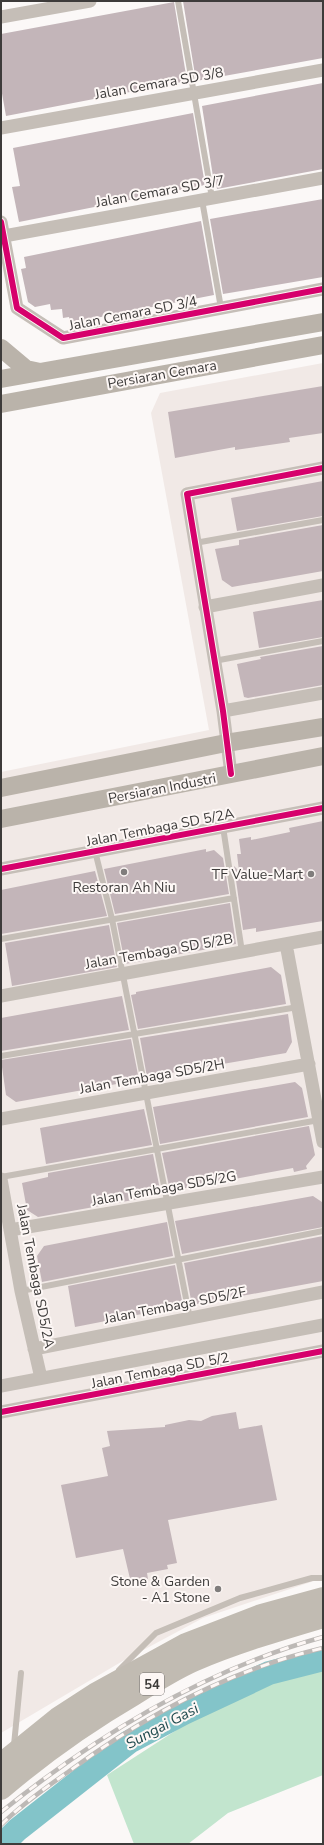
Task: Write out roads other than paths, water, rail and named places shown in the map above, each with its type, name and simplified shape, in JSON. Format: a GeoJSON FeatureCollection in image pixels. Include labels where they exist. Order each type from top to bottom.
{"type":"FeatureCollection","features":[{"type":"Feature","properties":{"kind":"highway","name":"54"},"geometry":{"type":"LineString","coordinates":[[7,1758],[58,1718],[95,1694],[186,1644],[261,1615],[323,1598]]}},
{"type":"Feature","properties":{"kind":"highway","name":"54"},"geometry":{"type":"LineString","coordinates":[[1,1789],[27,1766],[70,1734],[109,1708],[174,1671],[268,1632],[323,1617]]}},
{"type":"Feature","properties":{"kind":"main road","name":"Persiaran Cemara"},"geometry":{"type":"LineString","coordinates":[[1,379],[323,322]]}},
{"type":"Feature","properties":{"kind":"main road","name":"Persiaran Cemara"},"geometry":{"type":"LineString","coordinates":[[1,402],[323,345]]}},
{"type":"Feature","properties":{"kind":"main road"},"geometry":{"type":"LineString","coordinates":[[1,348],[26,369],[41,373]]}},
{"type":"Feature","properties":{"kind":"main road"},"geometry":{"type":"LineString","coordinates":[[1,788],[226,744],[323,727]]}},
{"type":"Feature","properties":{"kind":"main road","name":"Persiaran Industri"},"geometry":{"type":"LineString","coordinates":[[1,819],[323,756]]}},
{"type":"Feature","properties":{"kind":"street"},"geometry":{"type":"LineString","coordinates":[[1,17],[90,1]]}},
{"type":"Feature","properties":{"kind":"street","name":"Jalan Cemara SD 3/8"},"geometry":{"type":"LineString","coordinates":[[1,128],[323,70]]}},
{"type":"Feature","properties":{"kind":"street","name":"Jalan Cemara SD 3/7"},"geometry":{"type":"LineString","coordinates":[[4,236],[323,178]]}},
{"type":"Feature","properties":{"kind":"street","name":"Jalan Cemara SD 3/4"},"geometry":{"type":"LineString","coordinates":[[1,222],[17,308],[63,338],[323,289]]}},
{"type":"Feature","properties":{"kind":"street"},"geometry":{"type":"LineString","coordinates":[[231,774],[223,711],[187,494],[323,468]]}},
{"type":"Feature","properties":{"kind":"street"},"geometry":{"type":"LineString","coordinates":[[205,607],[323,585]]}},
{"type":"Feature","properties":{"kind":"street"},"geometry":{"type":"LineString","coordinates":[[223,711],[323,693]]}},
{"type":"Feature","properties":{"kind":"street","name":"Jalan Tembaga SD 5/2A"},"geometry":{"type":"LineString","coordinates":[[1,869],[323,808]]}},
{"type":"Feature","properties":{"kind":"street","name":"Jalan Tembaga SD 5/2B"},"geometry":{"type":"LineString","coordinates":[[1,996],[323,937]]}},
{"type":"Feature","properties":{"kind":"street"},"geometry":{"type":"LineString","coordinates":[[286,944],[323,1142]]}},
{"type":"Feature","properties":{"kind":"street","name":"Jalan Tembaga SD5/2H"},"geometry":{"type":"LineString","coordinates":[[1,1119],[308,1064]]}},
{"type":"Feature","properties":{"kind":"street","name":"Jalan Tembaga SD5/2G"},"geometry":{"type":"LineString","coordinates":[[10,1230],[323,1177]]}},
{"type":"Feature","properties":{"kind":"street","name":"Jalan Tembaga SD5/2A"},"geometry":{"type":"LineString","coordinates":[[1,1178],[21,1291],[41,1378]]}},
{"type":"Feature","properties":{"kind":"street","name":"Jalan Tembaga SD5/2F"},"geometry":{"type":"LineString","coordinates":[[34,1349],[323,1292]]}},
{"type":"Feature","properties":{"kind":"street","name":"Jalan Tembaga SD 5/2"},"geometry":{"type":"LineString","coordinates":[[1,1386],[323,1325]]}},
{"type":"Feature","properties":{"kind":"street","name":"Jalan Tembaga SD 5/2"},"geometry":{"type":"LineString","coordinates":[[1,1412],[323,1351]]}},
{"type":"Feature","properties":{"kind":"lane"},"geometry":{"type":"LineString","coordinates":[[178,1],[194,93],[221,308]]}},
{"type":"Feature","properties":{"kind":"lane"},"geometry":{"type":"LineString","coordinates":[[195,542],[323,520]]}},
{"type":"Feature","properties":{"kind":"lane"},"geometry":{"type":"LineString","coordinates":[[214,661],[323,641]]}},
{"type":"Feature","properties":{"kind":"lane"},"geometry":{"type":"LineString","coordinates":[[223,827],[242,952]]}},
{"type":"Feature","properties":{"kind":"lane"},"geometry":{"type":"LineString","coordinates":[[95,851],[112,919],[190,1318]]}},
{"type":"Feature","properties":{"kind":"lane"},"geometry":{"type":"LineString","coordinates":[[1,939],[234,898]]}},
{"type":"Feature","properties":{"kind":"lane"},"geometry":{"type":"LineString","coordinates":[[1,1056],[298,1008]]}},
{"type":"Feature","properties":{"kind":"lane"},"geometry":{"type":"LineString","coordinates":[[1,1178],[319,1120]]}},
{"type":"Feature","properties":{"kind":"lane"},"geometry":{"type":"LineString","coordinates":[[21,1291],[323,1231]]}},
{"type":"Feature","properties":{"kind":"lane"},"geometry":{"type":"LineString","coordinates":[[95,1694],[156,1633],[240,1598],[312,1578],[323,1578]]}},
{"type":"Feature","properties":{"kind":"lane"},"geometry":{"type":"LineString","coordinates":[[7,1758],[21,1674]]}},
{"type":"Feature","properties":{"kind":"waterway","name":"Sungai Gasi"},"geometry":{"type":"LineString","coordinates":[[3,1844],[17,1830],[129,1742],[184,1713],[269,1673],[323,1659]]}},
{"type":"Feature","properties":{"kind":"railway"},"geometry":{"type":"LineString","coordinates":[[1,1812],[75,1757],[114,1731],[153,1708],[236,1667],[323,1637]]}},
{"type":"Feature","properties":{"kind":"railway"},"geometry":{"type":"LineString","coordinates":[[1,1825],[25,1804],[97,1751],[158,1714],[221,1682],[288,1657],[323,1648]]}},
{"type":"Feature","properties":{"kind":"place","name":"Restoran Ah Niu"},"geometry":{"type":"Point","coordinates":[124,872]}},
{"type":"Feature","properties":{"kind":"place","name":"TF Value-Mart"},"geometry":{"type":"Point","coordinates":[311,874]}},
{"type":"Feature","properties":{"kind":"place","name":"Stone & Garden - A1 Stone"},"geometry":{"type":"Point","coordinates":[218,1589]}}]}
